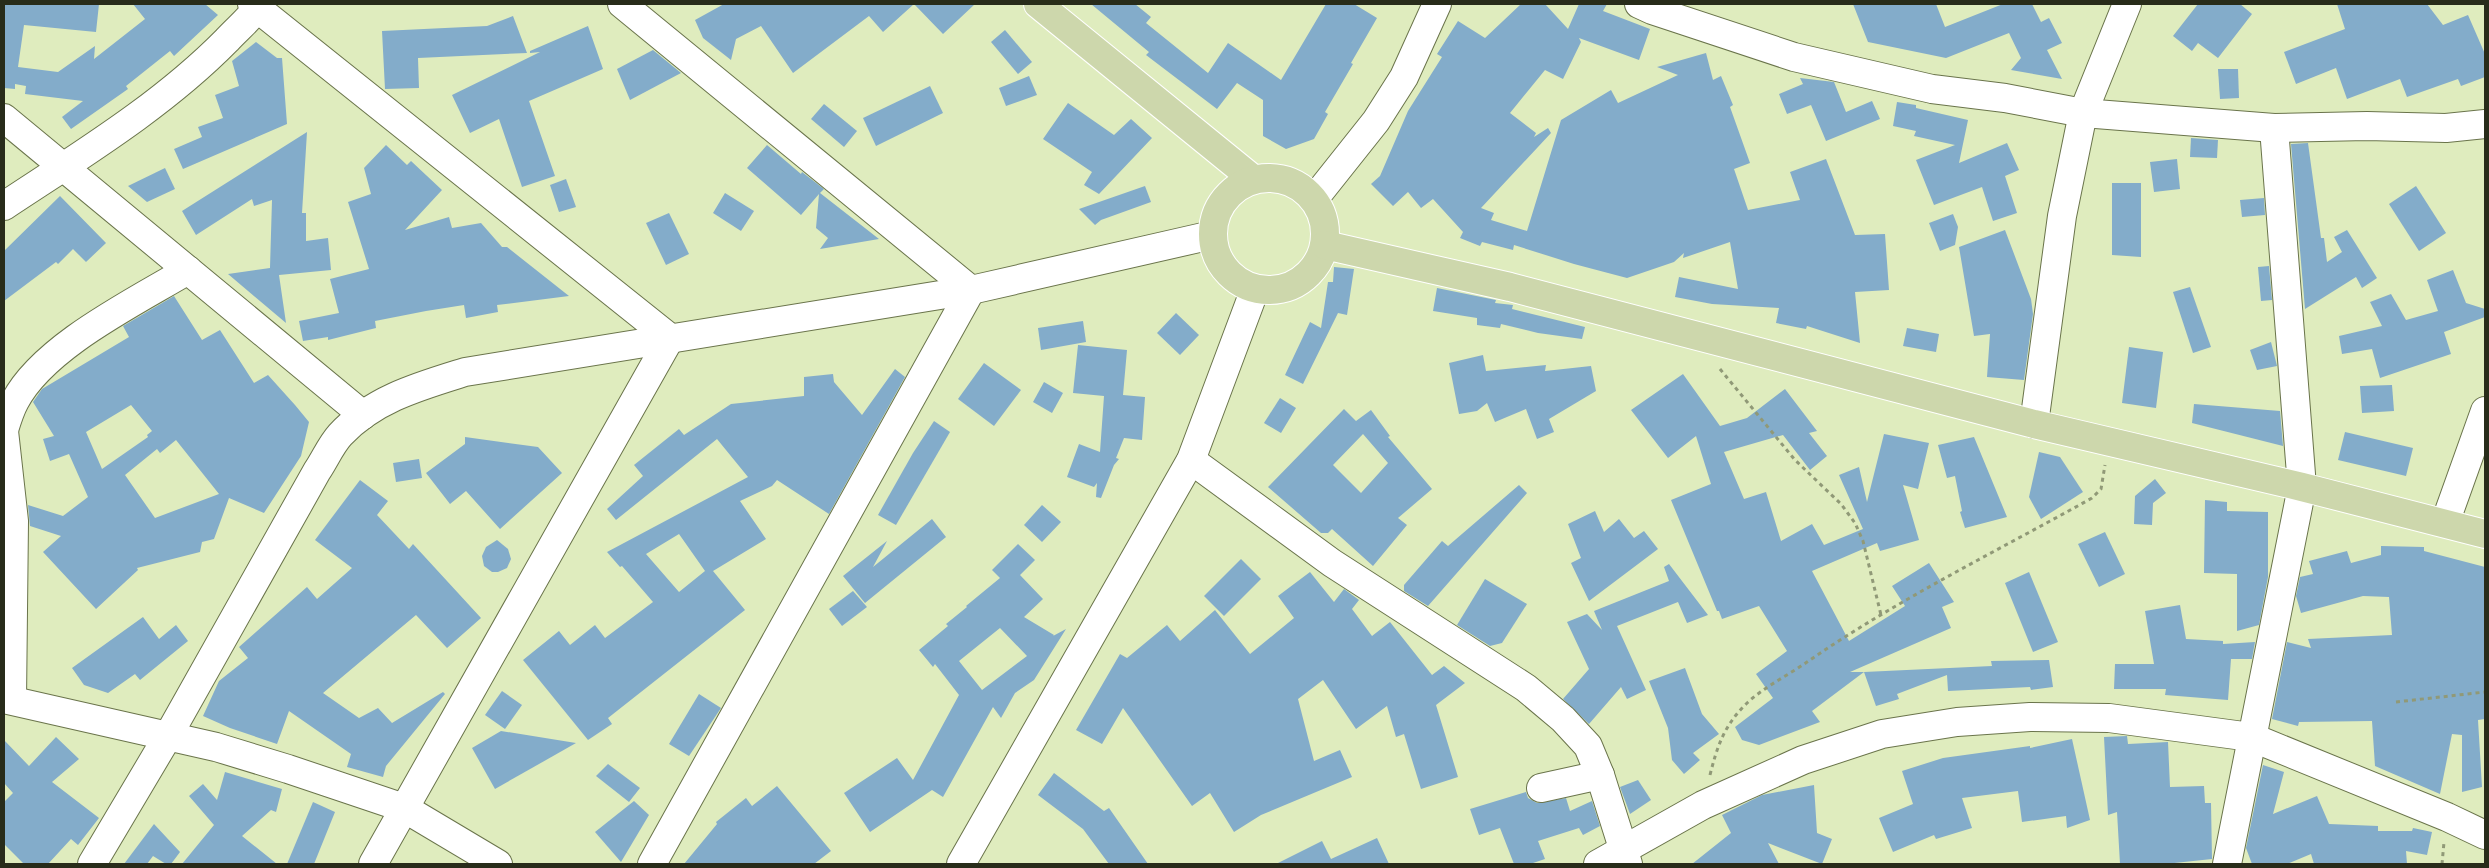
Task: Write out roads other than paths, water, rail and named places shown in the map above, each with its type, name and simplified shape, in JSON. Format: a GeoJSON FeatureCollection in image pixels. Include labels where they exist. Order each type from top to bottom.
{"type":"FeatureCollection","features":[{"type":"Feature","properties":{"kind":"main road"},"geometry":{"type":"LineString","coordinates":[[1038,4],[1253,179]]}},
{"type":"Feature","properties":{"kind":"main road"},"geometry":{"type":"LineString","coordinates":[[1275,177],[1297,184],[1314,199],[1322,213],[1326,229],[1325,245],[1318,262],[1307,276],[1291,286],[1273,290],[1255,289],[1241,283],[1220,263],[1214,249],[1212,235],[1215,217],[1223,200],[1236,187],[1253,179],[1275,177]]}},
{"type":"Feature","properties":{"kind":"main road"},"geometry":{"type":"LineString","coordinates":[[1325,245],[1510,287],[2034,424],[2108,439],[2485,534]]}},
{"type":"Feature","properties":{"kind":"street"},"geometry":{"type":"LineString","coordinates":[[622,4],[971,290]]}},
{"type":"Feature","properties":{"kind":"street"},"geometry":{"type":"LineString","coordinates":[[1314,199],[1376,121],[1404,77],[1437,4]]}},
{"type":"Feature","properties":{"kind":"street"},"geometry":{"type":"LineString","coordinates":[[2034,424],[2062,216],[2083,113],[2127,4]]}},
{"type":"Feature","properties":{"kind":"street"},"geometry":{"type":"LineString","coordinates":[[4,206],[64,167],[173,89],[210,57],[257,5],[670,338]]}},
{"type":"Feature","properties":{"kind":"street"},"geometry":{"type":"LineString","coordinates":[[1649,6],[1794,57],[1932,89],[2005,98],[2083,113],[2274,128],[2367,126],[2446,128],[2485,124]]}},
{"type":"Feature","properties":{"kind":"street"},"geometry":{"type":"LineString","coordinates":[[4,118],[363,414]]}},
{"type":"Feature","properties":{"kind":"street"},"geometry":{"type":"LineString","coordinates":[[2227,864],[2302,487],[2274,128]]}},
{"type":"Feature","properties":{"kind":"street"},"geometry":{"type":"LineString","coordinates":[[92,864],[168,736],[318,471],[340,436],[363,414],[395,395],[465,372],[971,290],[1212,235]]}},
{"type":"Feature","properties":{"kind":"street"},"geometry":{"type":"LineString","coordinates":[[188,270],[60,348],[37,372],[15,400],[4,430],[14,521],[8,700],[234,752],[404,808],[498,864]]}},
{"type":"Feature","properties":{"kind":"street"},"geometry":{"type":"LineString","coordinates":[[961,864],[1191,460],[1255,289]]}},
{"type":"Feature","properties":{"kind":"street"},"geometry":{"type":"LineString","coordinates":[[652,864],[971,290]]}},
{"type":"Feature","properties":{"kind":"street"},"geometry":{"type":"LineString","coordinates":[[372,864],[670,338]]}},
{"type":"Feature","properties":{"kind":"street"},"geometry":{"type":"LineString","coordinates":[[2445,523],[2485,411]]}},
{"type":"Feature","properties":{"kind":"street"},"geometry":{"type":"LineString","coordinates":[[1191,460],[1332,562],[1526,688],[1563,719],[1588,746],[1600,775],[1626,858]]}},
{"type":"Feature","properties":{"kind":"street"},"geometry":{"type":"LineString","coordinates":[[1598,864],[1626,858],[1703,805],[1802,760],[1882,734],[1957,722],[2030,717],[2109,718],[2184,726],[2252,737],[2447,817],[2485,835]]}},
{"type":"Feature","properties":{"kind":"street"},"geometry":{"type":"LineString","coordinates":[[1541,788],[1600,775]]}}]}
